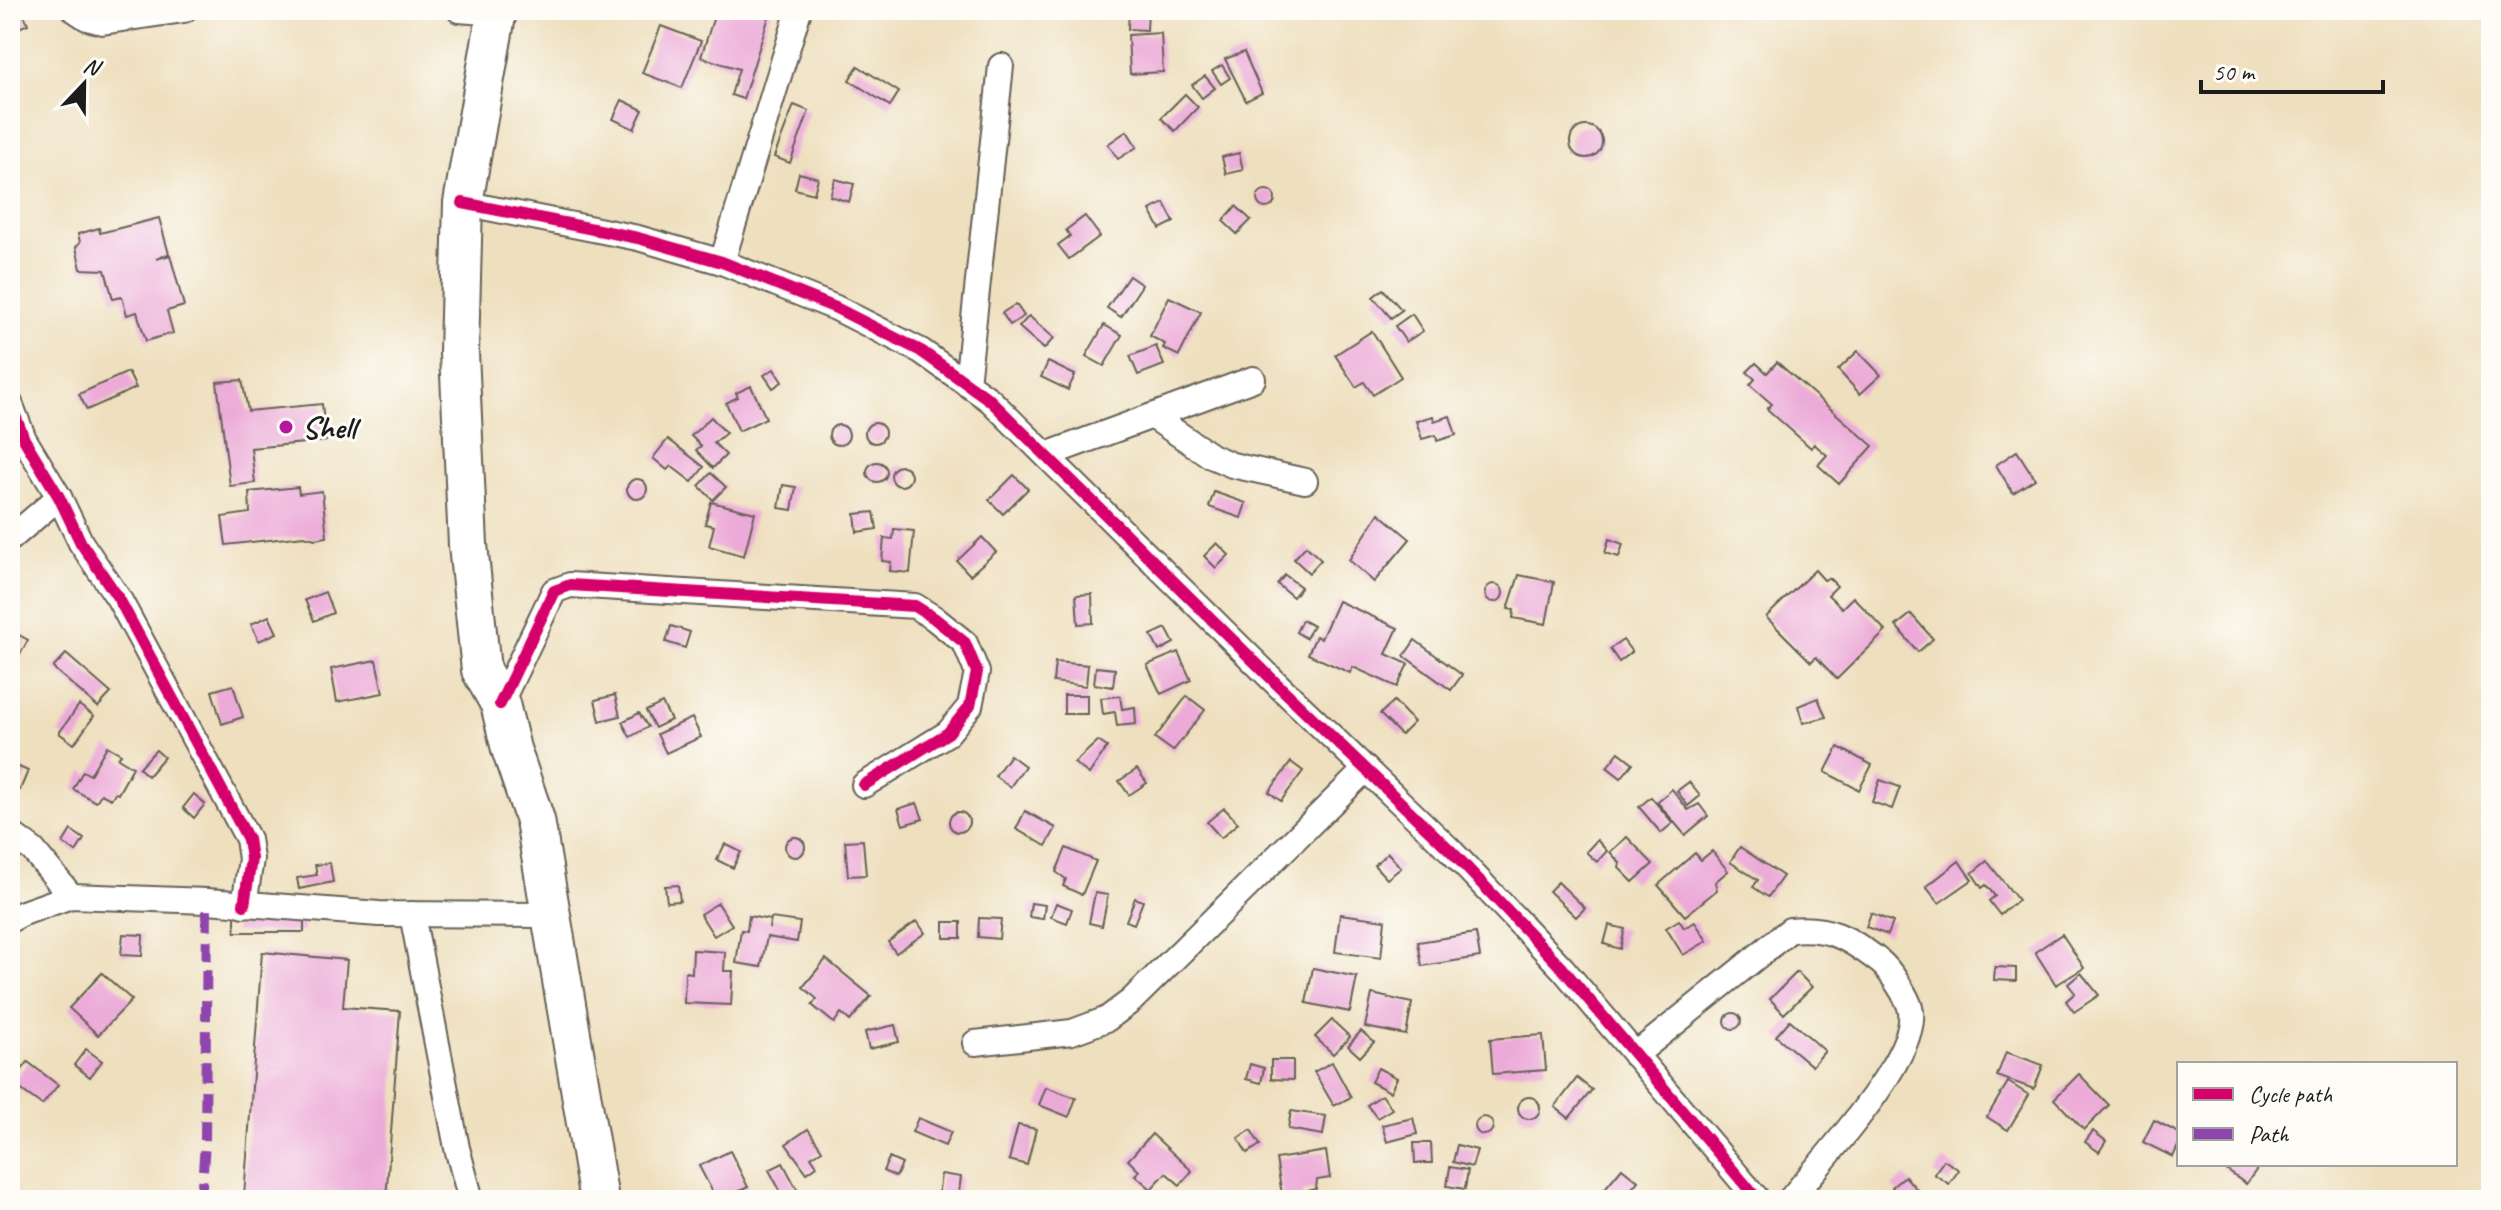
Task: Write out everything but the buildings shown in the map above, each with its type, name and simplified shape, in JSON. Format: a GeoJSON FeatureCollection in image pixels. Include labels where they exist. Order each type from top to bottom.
{"type":"FeatureCollection","features":[{"type":"Feature","properties":{"kind":"main road"},"geometry":{"type":"LineString","coordinates":[[484,11],[463,203],[459,353],[468,545],[481,670],[500,704],[511,749],[535,820],[599,1200]]}},
{"type":"Feature","properties":{"kind":"street"},"geometry":{"type":"LineString","coordinates":[[75,10],[87,18],[102,22],[184,10]]}},
{"type":"Feature","properties":{"kind":"street"},"geometry":{"type":"LineString","coordinates":[[722,262],[799,10]]}},
{"type":"Feature","properties":{"kind":"street"},"geometry":{"type":"LineString","coordinates":[[967,384],[1001,66]]}},
{"type":"Feature","properties":{"kind":"street"},"geometry":{"type":"LineString","coordinates":[[463,203],[638,238],[722,262],[836,308],[921,351],[990,400],[1473,873],[1563,969],[1758,1200]]}},
{"type":"Feature","properties":{"kind":"street"},"geometry":{"type":"LineString","coordinates":[[1046,455],[1253,379]]}},
{"type":"Feature","properties":{"kind":"street"},"geometry":{"type":"LineString","coordinates":[[10,403],[24,439],[59,497],[81,543],[119,599],[163,677],[248,839],[251,859],[244,905]]}},
{"type":"Feature","properties":{"kind":"street"},"geometry":{"type":"LineString","coordinates":[[1152,416],[1211,456],[1247,469],[1305,481]]}},
{"type":"Feature","properties":{"kind":"street"},"geometry":{"type":"LineString","coordinates":[[10,539],[59,497]]}},
{"type":"Feature","properties":{"kind":"street"},"geometry":{"type":"LineString","coordinates":[[500,704],[554,591],[570,585],[915,606],[965,643],[977,672],[970,706],[948,733],[864,785]]}},
{"type":"Feature","properties":{"kind":"street"},"geometry":{"type":"LineString","coordinates":[[975,1043],[1072,1032],[1107,1019],[1131,1001],[1366,769]]}},
{"type":"Feature","properties":{"kind":"street"},"geometry":{"type":"LineString","coordinates":[[10,833],[33,850],[71,896]]}},
{"type":"Feature","properties":{"kind":"street"},"geometry":{"type":"LineString","coordinates":[[10,920],[71,896],[412,914],[551,915]]}},
{"type":"Feature","properties":{"kind":"street"},"geometry":{"type":"LineString","coordinates":[[412,914],[457,1148],[471,1200]]}},
{"type":"Feature","properties":{"kind":"street"},"geometry":{"type":"LineString","coordinates":[[1635,1055],[1790,930],[1814,928],[1851,939],[1887,967],[1912,1010],[1909,1035],[1892,1073],[1790,1200]]}},
{"type":"Feature","properties":{"kind":"marked path"},"geometry":{"type":"LineString","coordinates":[[201,1200],[205,1142],[207,901]]}},
{"type":"Feature","properties":{"kind":"cycle path"},"geometry":{"type":"LineString","coordinates":[[463,203],[638,238],[722,262],[836,308],[921,351],[990,400],[1452,852],[1563,969],[1758,1200]]}},
{"type":"Feature","properties":{"kind":"cycle path"},"geometry":{"type":"LineString","coordinates":[[10,403],[24,439],[59,497],[81,543],[119,599],[248,839],[251,859],[244,905]]}},
{"type":"Feature","properties":{"kind":"cycle path"},"geometry":{"type":"LineString","coordinates":[[500,704],[554,591],[570,585],[915,606],[965,643],[977,672],[970,706],[948,733],[864,785]]}},
{"type":"Feature","properties":{"kind":"place","name":"Shell"},"geometry":{"type":"Point","coordinates":[286,427]}}]}
